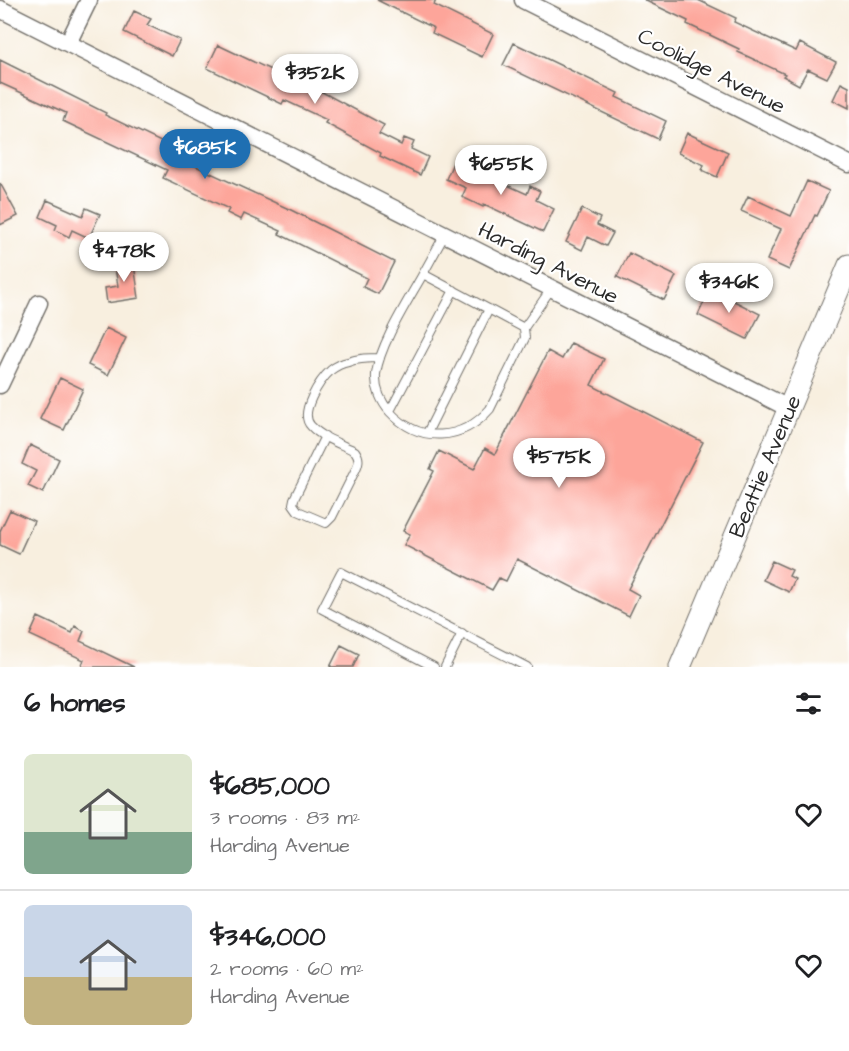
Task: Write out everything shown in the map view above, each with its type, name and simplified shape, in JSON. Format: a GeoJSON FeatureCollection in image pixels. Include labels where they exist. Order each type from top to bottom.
{"type":"FeatureCollection","features":[{"type":"Feature","properties":{"kind":"street"},"geometry":{"type":"LineString","coordinates":[[68,43],[89,0]]}},
{"type":"Feature","properties":{"kind":"street","name":"Coolidge Avenue"},"geometry":{"type":"LineString","coordinates":[[523,0],[849,164]]}},
{"type":"Feature","properties":{"kind":"street","name":"Harding Avenue"},"geometry":{"type":"LineString","coordinates":[[0,9],[788,408]]}},
{"type":"Feature","properties":{"kind":"street","name":"Beattie Avenue"},"geometry":{"type":"LineString","coordinates":[[680,667],[849,265]]}},
{"type":"Feature","properties":{"kind":"street"},"geometry":{"type":"LineString","coordinates":[[0,385],[39,303]]}},
{"type":"Feature","properties":{"kind":"lane"},"geometry":{"type":"LineString","coordinates":[[445,234],[380,358],[376,376],[380,398],[400,422],[413,429],[450,435],[470,428],[482,418],[490,409],[525,338],[524,327],[551,289]]}},
{"type":"Feature","properties":{"kind":"lane"},"geometry":{"type":"LineString","coordinates":[[423,274],[524,327]]}},
{"type":"Feature","properties":{"kind":"lane"},"geometry":{"type":"LineString","coordinates":[[390,411],[454,290]]}},
{"type":"Feature","properties":{"kind":"lane"},"geometry":{"type":"LineString","coordinates":[[427,433],[489,309]]}},
{"type":"Feature","properties":{"kind":"lane"},"geometry":{"type":"LineString","coordinates":[[325,436],[293,504],[298,511],[326,523],[332,517],[359,462],[358,455],[356,451],[310,426],[306,418],[307,409],[321,382],[332,370],[348,362],[380,358]]}},
{"type":"Feature","properties":{"kind":"lane"},"geometry":{"type":"LineString","coordinates":[[434,667],[322,609],[341,572],[527,667]]}},
{"type":"Feature","properties":{"kind":"lane"},"geometry":{"type":"LineString","coordinates":[[445,667],[462,633]]}},
{"type":"Feature","properties":{"kind":"building"},"geometry":{"type":"Polygon","coordinates":[[[377,0],[436,0],[434,5],[493,34],[482,57],[432,33],[434,28],[377,0]]]}},
{"type":"Feature","properties":{"kind":"building"},"geometry":{"type":"Polygon","coordinates":[[[644,0],[698,0],[736,18],[734,22],[796,51],[800,43],[836,62],[827,78],[808,69],[799,85],[783,76],[785,74],[738,52],[739,49],[644,0]]]}},
{"type":"Feature","properties":{"kind":"building"},"geometry":{"type":"Polygon","coordinates":[[[134,11],[151,19],[147,25],[180,40],[172,56],[124,32],[134,11]]]}},
{"type":"Feature","properties":{"kind":"building"},"geometry":{"type":"Polygon","coordinates":[[[514,43],[618,93],[616,97],[666,121],[658,139],[503,65],[514,43]]]}},
{"type":"Feature","properties":{"kind":"building"},"geometry":{"type":"Polygon","coordinates":[[[218,45],[275,72],[277,68],[306,81],[310,72],[326,79],[320,91],[384,125],[379,134],[401,145],[404,138],[414,142],[411,149],[428,157],[420,175],[380,156],[381,153],[325,123],[327,120],[284,100],[282,104],[207,68],[218,45]]]}},
{"type":"Feature","properties":{"kind":"building"},"geometry":{"type":"Polygon","coordinates":[[[0,60],[196,159],[193,165],[291,210],[394,262],[378,294],[363,287],[367,278],[279,234],[281,231],[244,214],[241,220],[227,213],[229,209],[163,178],[167,170],[63,121],[66,113],[0,83],[0,60]]]}},
{"type":"Feature","properties":{"kind":"building"},"geometry":{"type":"Polygon","coordinates":[[[841,83],[849,87],[849,108],[833,100],[841,83]]]}},
{"type":"Feature","properties":{"kind":"building"},"geometry":{"type":"Polygon","coordinates":[[[687,133],[728,152],[717,177],[702,170],[704,165],[678,153],[687,133]]]}},
{"type":"Feature","properties":{"kind":"building"},"geometry":{"type":"Polygon","coordinates":[[[453,163],[466,169],[468,165],[486,174],[491,165],[501,170],[496,180],[527,194],[530,186],[540,191],[536,200],[554,209],[543,232],[484,204],[483,207],[462,197],[466,188],[446,179],[453,163]]]}},
{"type":"Feature","properties":{"kind":"building"},"geometry":{"type":"Polygon","coordinates":[[[807,181],[829,191],[789,270],[767,260],[781,229],[741,211],[748,196],[791,216],[807,181]]]}},
{"type":"Feature","properties":{"kind":"building"},"geometry":{"type":"Polygon","coordinates":[[[0,183],[18,216],[0,225],[0,183]]]}},
{"type":"Feature","properties":{"kind":"building"},"geometry":{"type":"Polygon","coordinates":[[[47,200],[83,216],[86,208],[100,214],[89,238],[72,230],[69,237],[55,230],[57,225],[40,217],[47,200]]]}},
{"type":"Feature","properties":{"kind":"building"},"geometry":{"type":"Polygon","coordinates":[[[582,209],[600,218],[597,225],[613,233],[606,246],[588,237],[582,250],[566,242],[582,209]]]}},
{"type":"Feature","properties":{"kind":"building"},"geometry":{"type":"Polygon","coordinates":[[[629,253],[676,276],[664,300],[617,277],[629,253]]]}},
{"type":"Feature","properties":{"kind":"building"},"geometry":{"type":"Polygon","coordinates":[[[133,258],[139,298],[107,303],[105,288],[118,286],[114,261],[133,258]]]}},
{"type":"Feature","properties":{"kind":"building"},"geometry":{"type":"Polygon","coordinates":[[[710,289],[760,314],[747,339],[698,315],[710,289]]]}},
{"type":"Feature","properties":{"kind":"building"},"geometry":{"type":"Polygon","coordinates":[[[106,328],[126,338],[108,375],[88,365],[106,328]]]}},
{"type":"Feature","properties":{"kind":"building"},"geometry":{"type":"Polygon","coordinates":[[[571,343],[604,359],[591,385],[703,442],[628,589],[639,595],[629,616],[517,559],[506,581],[499,578],[492,590],[404,545],[410,534],[403,531],[434,471],[430,469],[439,451],[474,469],[485,448],[495,454],[548,351],[562,359],[571,343]]]}},
{"type":"Feature","properties":{"kind":"building"},"geometry":{"type":"Polygon","coordinates":[[[60,378],[83,389],[64,430],[40,419],[60,378]]]}},
{"type":"Feature","properties":{"kind":"building"},"geometry":{"type":"Polygon","coordinates":[[[30,445],[59,459],[43,493],[28,486],[36,471],[22,464],[30,445]]]}},
{"type":"Feature","properties":{"kind":"building"},"geometry":{"type":"Polygon","coordinates":[[[10,510],[34,521],[19,554],[0,545],[0,531],[10,510]]]}},
{"type":"Feature","properties":{"kind":"building"},"geometry":{"type":"Polygon","coordinates":[[[772,561],[792,570],[789,576],[795,579],[789,592],[763,580],[772,561]]]}},
{"type":"Feature","properties":{"kind":"building"},"geometry":{"type":"Polygon","coordinates":[[[38,617],[72,633],[75,626],[84,631],[80,641],[134,667],[81,667],[84,660],[30,635],[38,617]]]}},
{"type":"Feature","properties":{"kind":"building"},"geometry":{"type":"Polygon","coordinates":[[[341,645],[359,654],[353,667],[330,667],[341,645]]]}}]}
